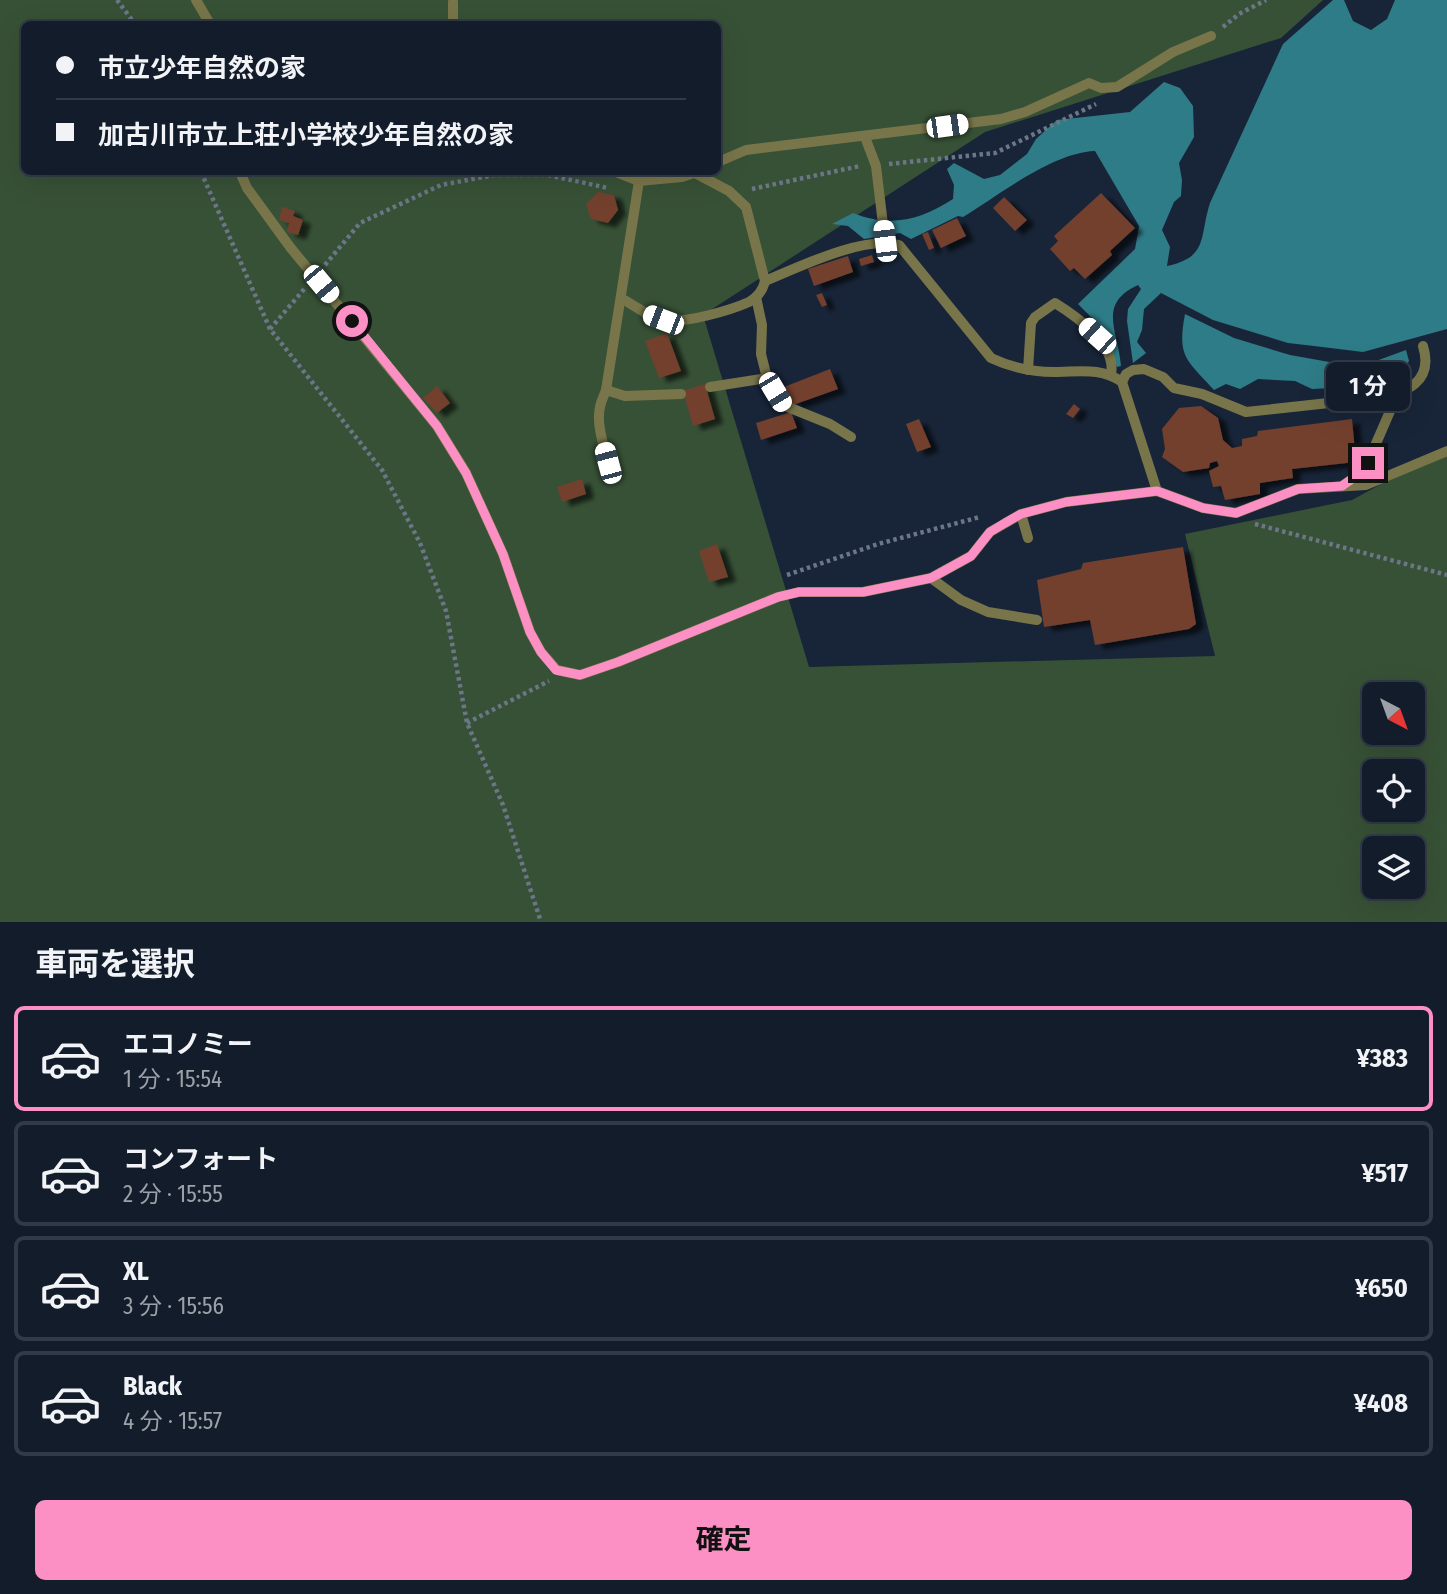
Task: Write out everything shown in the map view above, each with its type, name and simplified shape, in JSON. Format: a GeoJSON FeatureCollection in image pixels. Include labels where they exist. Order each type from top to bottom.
{"type":"FeatureCollection","features":[{"type":"Feature","properties":{"kind":"lane"},"geometry":{"type":"LineString","coordinates":[[196,0],[208,21]]}},
{"type":"Feature","properties":{"kind":"lane"},"geometry":{"type":"LineString","coordinates":[[453,2],[453,21]]}},
{"type":"Feature","properties":{"kind":"lane"},"geometry":{"type":"LineString","coordinates":[[721,161],[746,150],[1000,119],[1025,112],[1088,83],[1101,88],[1116,88],[1173,52],[1211,36]]}},
{"type":"Feature","properties":{"kind":"lane"},"geometry":{"type":"LineString","coordinates":[[866,137],[876,166],[885,241]]}},
{"type":"Feature","properties":{"kind":"lane"},"geometry":{"type":"LineString","coordinates":[[241,175],[247,188],[290,247],[437,426],[466,473],[503,554],[530,632],[541,652],[556,670],[580,675],[778,597],[799,592],[863,592],[931,578],[971,556],[990,532],[1021,514],[1066,502],[1157,491],[1203,508],[1236,513],[1298,489],[1366,485],[1447,451]]}},
{"type":"Feature","properties":{"kind":"lane"},"geometry":{"type":"LineString","coordinates":[[624,175],[639,181],[688,175]]}},
{"type":"Feature","properties":{"kind":"lane"},"geometry":{"type":"LineString","coordinates":[[621,298],[654,316],[683,322],[751,302],[762,291],[765,281],[746,207],[729,191],[701,175]]}},
{"type":"Feature","properties":{"kind":"lane"},"geometry":{"type":"LineString","coordinates":[[606,475],[608,463],[599,409],[606,390],[639,181]]}},
{"type":"Feature","properties":{"kind":"lane"},"geometry":{"type":"LineString","coordinates":[[765,281],[824,257],[885,241],[899,244],[991,358],[1028,370],[1091,370],[1111,374],[1122,382],[1157,491]]}},
{"type":"Feature","properties":{"kind":"lane"},"geometry":{"type":"LineString","coordinates":[[756,297],[760,309],[761,354],[767,378],[783,405],[830,424],[851,437]]}},
{"type":"Feature","properties":{"kind":"lane"},"geometry":{"type":"LineString","coordinates":[[1028,370],[1031,323],[1058,300],[1097,336],[1110,360],[1111,374]]}},
{"type":"Feature","properties":{"kind":"lane"},"geometry":{"type":"LineString","coordinates":[[1122,382],[1126,374],[1144,369],[1163,376],[1174,388],[1202,394],[1246,412],[1397,395],[1410,389],[1422,377],[1425,354],[1423,346]]}},
{"type":"Feature","properties":{"kind":"lane"},"geometry":{"type":"LineString","coordinates":[[710,387],[767,378]]}},
{"type":"Feature","properties":{"kind":"lane"},"geometry":{"type":"LineString","coordinates":[[606,390],[625,396],[681,394]]}},
{"type":"Feature","properties":{"kind":"lane"},"geometry":{"type":"LineString","coordinates":[[1342,486],[1362,472],[1368,463],[1397,395]]}},
{"type":"Feature","properties":{"kind":"lane"},"geometry":{"type":"LineString","coordinates":[[1021,514],[1028,538]]}},
{"type":"Feature","properties":{"kind":"lane"},"geometry":{"type":"LineString","coordinates":[[931,578],[961,600],[988,612],[1037,620]]}},
{"type":"Feature","properties":{"kind":"path"},"geometry":{"type":"LineString","coordinates":[[117,0],[133,21]]}},
{"type":"Feature","properties":{"kind":"path"},"geometry":{"type":"LineString","coordinates":[[202,175],[270,330],[383,470],[420,543],[446,611],[467,723],[503,805],[541,922]]}},
{"type":"Feature","properties":{"kind":"shaded area"},"geometry":{"type":"Polygon","coordinates":[[[0,0],[1323,0],[1281,38],[985,132],[703,315],[809,667],[1215,656],[1185,534],[1352,500],[1447,448],[1447,922],[0,922],[0,0]]]}},
{"type":"Feature","properties":{"kind":"shaded area"},"geometry":{"type":"Polygon","coordinates":[[[1333,0],[1344,0],[1353,21],[1371,30],[1387,19],[1395,0],[1447,0],[1447,329],[1363,352],[1288,343],[1213,320],[1161,293],[1144,309],[1142,330],[1137,342],[1146,353],[1133,363],[1127,321],[1128,309],[1141,289],[1138,285],[1125,292],[1114,309],[1114,330],[1121,366],[1117,367],[1105,331],[1078,304],[1135,249],[1139,226],[1095,151],[1061,159],[1044,167],[963,217],[958,216],[911,239],[900,233],[864,239],[848,226],[832,224],[853,213],[892,221],[929,212],[953,199],[954,185],[947,169],[954,163],[984,179],[1000,175],[1027,154],[1036,139],[1057,120],[1130,112],[1164,82],[1180,88],[1193,106],[1194,137],[1179,163],[1181,196],[1174,202],[1162,230],[1170,247],[1167,266],[1180,262],[1190,257],[1200,244],[1210,203],[1283,44],[1333,0]]]}},
{"type":"Feature","properties":{"kind":"shaded area"},"geometry":{"type":"Polygon","coordinates":[[[1185,314],[1234,338],[1290,355],[1365,365],[1406,350],[1409,361],[1403,370],[1375,384],[1368,380],[1333,388],[1312,389],[1295,381],[1258,379],[1240,389],[1226,384],[1214,390],[1190,364],[1183,349],[1185,314]]]}},
{"type":"Feature","properties":{"kind":"building"},"geometry":{"type":"Polygon","coordinates":[[[598,192],[614,195],[618,210],[608,223],[591,219],[586,204],[598,192]]]}},
{"type":"Feature","properties":{"kind":"building"},"geometry":{"type":"Polygon","coordinates":[[[1101,193],[1135,228],[1110,251],[1112,255],[1085,279],[1074,268],[1070,271],[1050,249],[1058,241],[1054,236],[1101,193]]]}},
{"type":"Feature","properties":{"kind":"building"},"geometry":{"type":"Polygon","coordinates":[[[1004,197],[1027,220],[1015,231],[993,208],[1004,197]]]}},
{"type":"Feature","properties":{"kind":"building"},"geometry":{"type":"Polygon","coordinates":[[[282,207],[295,211],[293,216],[303,220],[298,235],[287,232],[289,223],[279,220],[282,207]]]}},
{"type":"Feature","properties":{"kind":"building"},"geometry":{"type":"Polygon","coordinates":[[[957,218],[966,236],[941,248],[932,230],[957,218]]]}},
{"type":"Feature","properties":{"kind":"building"},"geometry":{"type":"Polygon","coordinates":[[[928,232],[934,248],[929,250],[922,234],[928,232]]]}},
{"type":"Feature","properties":{"kind":"building"},"geometry":{"type":"Polygon","coordinates":[[[872,255],[874,262],[861,266],[859,259],[872,255]]]}},
{"type":"Feature","properties":{"kind":"building"},"geometry":{"type":"Polygon","coordinates":[[[848,256],[853,272],[814,286],[808,269],[848,256]]]}},
{"type":"Feature","properties":{"kind":"building"},"geometry":{"type":"Polygon","coordinates":[[[822,293],[827,305],[822,307],[816,295],[822,293]]]}},
{"type":"Feature","properties":{"kind":"building"},"geometry":{"type":"Polygon","coordinates":[[[667,333],[681,371],[659,378],[645,341],[667,333]]]}},
{"type":"Feature","properties":{"kind":"building"},"geometry":{"type":"Polygon","coordinates":[[[830,369],[838,389],[793,405],[784,387],[830,369]]]}},
{"type":"Feature","properties":{"kind":"building"},"geometry":{"type":"Polygon","coordinates":[[[705,384],[715,419],[693,426],[683,391],[705,384]]]}},
{"type":"Feature","properties":{"kind":"building"},"geometry":{"type":"Polygon","coordinates":[[[437,386],[450,403],[437,413],[423,398],[437,386]]]}},
{"type":"Feature","properties":{"kind":"building"},"geometry":{"type":"Polygon","coordinates":[[[1074,404],[1080,409],[1073,418],[1066,414],[1074,404]]]}},
{"type":"Feature","properties":{"kind":"building"},"geometry":{"type":"Polygon","coordinates":[[[1201,406],[1218,418],[1223,440],[1232,448],[1242,446],[1242,439],[1257,436],[1258,431],[1352,419],[1356,462],[1292,469],[1293,478],[1260,483],[1260,494],[1225,500],[1221,486],[1213,487],[1209,471],[1219,466],[1217,461],[1210,463],[1209,468],[1183,472],[1162,457],[1165,449],[1162,429],[1179,408],[1201,406]]]}},
{"type":"Feature","properties":{"kind":"building"},"geometry":{"type":"Polygon","coordinates":[[[791,412],[797,428],[761,440],[756,423],[791,412]]]}},
{"type":"Feature","properties":{"kind":"building"},"geometry":{"type":"Polygon","coordinates":[[[919,419],[931,447],[917,452],[906,424],[919,419]]]}},
{"type":"Feature","properties":{"kind":"building"},"geometry":{"type":"Polygon","coordinates":[[[582,479],[586,494],[562,502],[557,487],[582,479]]]}},
{"type":"Feature","properties":{"kind":"building"},"geometry":{"type":"Polygon","coordinates":[[[717,544],[728,577],[709,582],[699,551],[717,544]]]}},
{"type":"Feature","properties":{"kind":"building"},"geometry":{"type":"Polygon","coordinates":[[[1183,547],[1196,624],[1189,629],[1095,645],[1090,620],[1044,627],[1037,580],[1081,569],[1083,563],[1183,547]]]}},
{"type":"Feature","properties":{"kind":"route"},"geometry":{"type":"LineString","coordinates":[[352,321],[437,426],[466,473],[503,554],[530,632],[541,652],[556,670],[580,675],[778,597],[799,592],[863,592],[931,578],[971,556],[990,532],[1021,514],[1066,502],[1157,491],[1203,508],[1236,513],[1298,489],[1342,486],[1362,472],[1368,463]]}}]}
